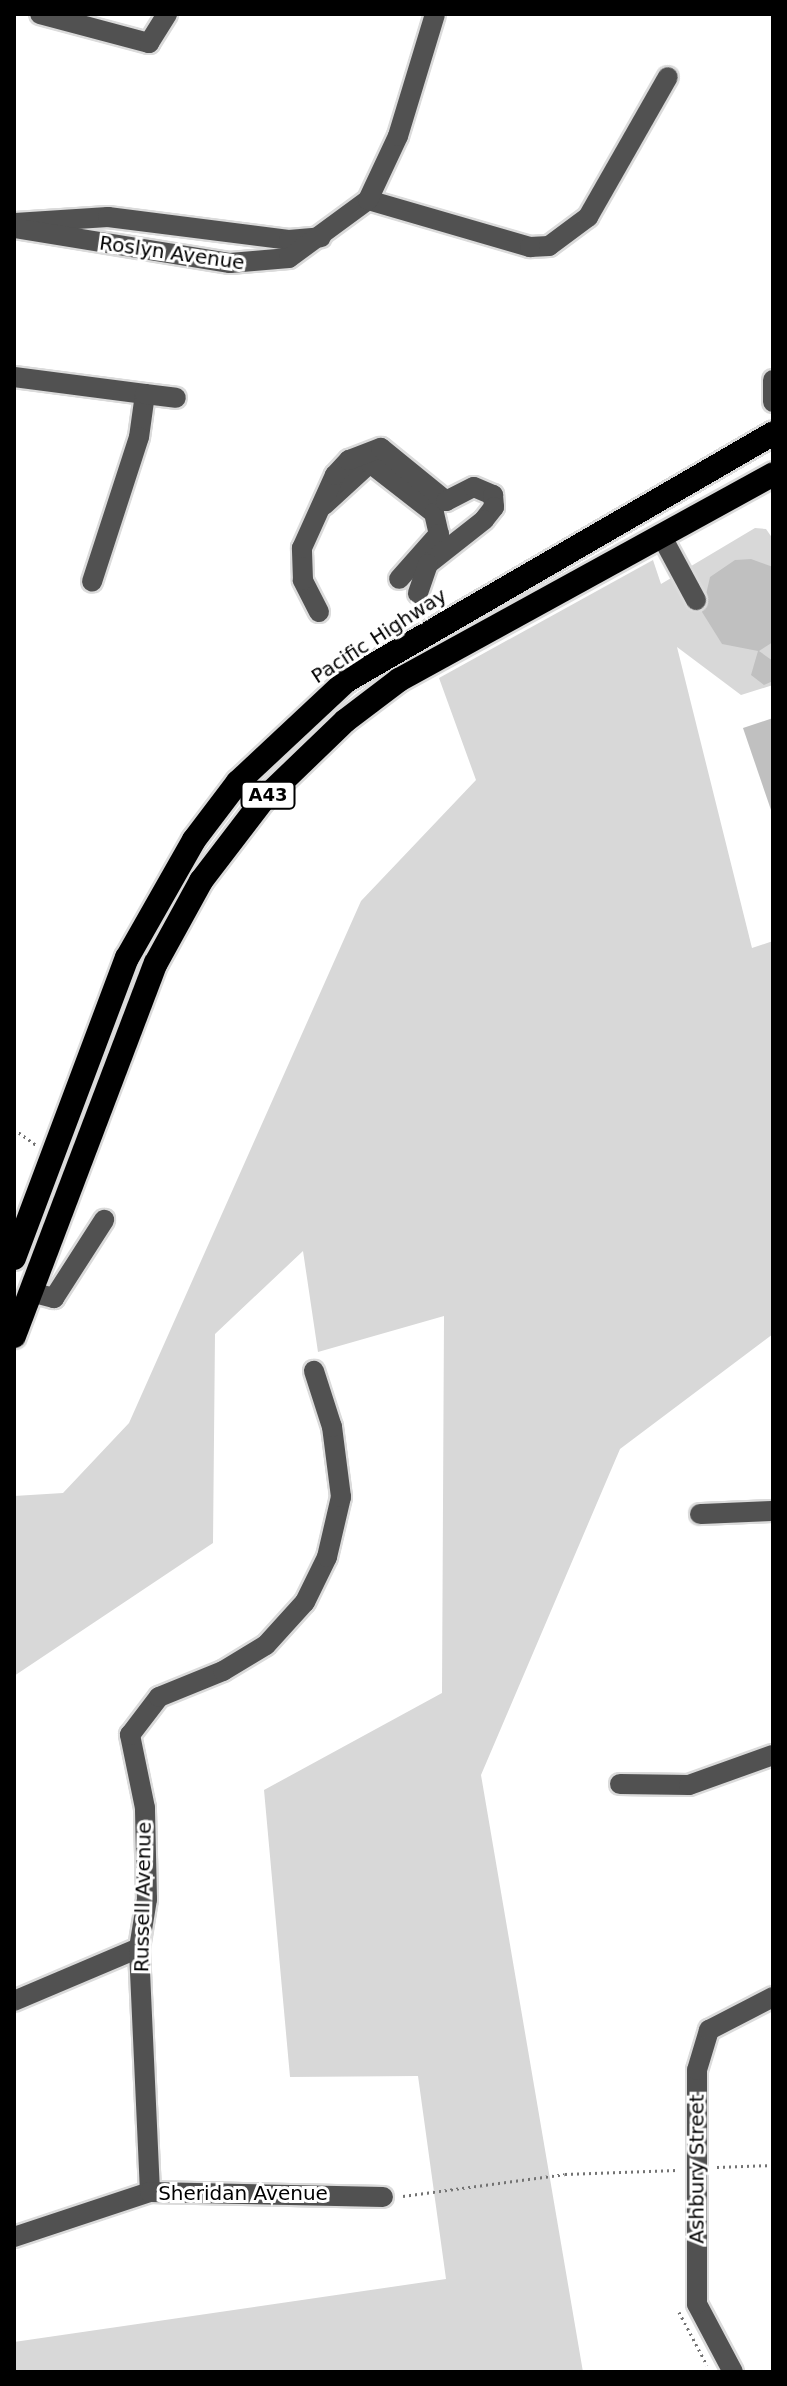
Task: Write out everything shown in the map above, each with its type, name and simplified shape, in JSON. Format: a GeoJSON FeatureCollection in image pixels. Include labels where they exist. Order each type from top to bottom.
{"type":"FeatureCollection","features":[{"type":"Feature","properties":{"kind":"highway","name":"Pacific Highway"},"geometry":{"type":"LineString","coordinates":[[14,1258],[102,1019],[158,897],[194,840],[272,747],[346,681],[413,638],[773,433]]}},
{"type":"Feature","properties":{"kind":"highway","name":"A43"},"geometry":{"type":"LineString","coordinates":[[14,1336],[156,963],[201,881],[263,800],[334,731],[399,680],[773,474]]}},
{"type":"Feature","properties":{"kind":"street"},"geometry":{"type":"LineString","coordinates":[[40,14],[149,43],[167,14]]}},
{"type":"Feature","properties":{"kind":"street","name":"Roslyn Avenue"},"geometry":{"type":"LineString","coordinates":[[14,226],[259,265],[289,258],[325,237],[368,200],[398,136],[435,14]]}},
{"type":"Feature","properties":{"kind":"street"},"geometry":{"type":"LineString","coordinates":[[368,200],[530,247],[549,246],[588,217],[668,77]]}},
{"type":"Feature","properties":{"kind":"street","name":"Roslyn Avenue"},"geometry":{"type":"LineString","coordinates":[[14,226],[108,217],[289,240],[325,237]]}},
{"type":"Feature","properties":{"kind":"street"},"geometry":{"type":"LineString","coordinates":[[14,377],[176,398]]}},
{"type":"Feature","properties":{"kind":"street"},"geometry":{"type":"LineString","coordinates":[[773,380],[773,402]]}},
{"type":"Feature","properties":{"kind":"street"},"geometry":{"type":"LineString","coordinates":[[92,582],[141,423],[145,394]]}},
{"type":"Feature","properties":{"kind":"street"},"geometry":{"type":"LineString","coordinates":[[319,612],[303,580],[302,548],[321,507],[349,460],[381,448],[446,501],[474,487],[493,495],[494,507],[484,520],[428,564],[418,593]]}},
{"type":"Feature","properties":{"kind":"street"},"geometry":{"type":"LineString","coordinates":[[321,507],[370,463],[434,513],[439,534],[399,579]]}},
{"type":"Feature","properties":{"kind":"street"},"geometry":{"type":"LineString","coordinates":[[661,535],[696,600]]}},
{"type":"Feature","properties":{"kind":"street"},"geometry":{"type":"LineString","coordinates":[[31,1292],[54,1298],[104,1220]]}},
{"type":"Feature","properties":{"kind":"street","name":"Russell Avenue"},"geometry":{"type":"LineString","coordinates":[[150,2192],[139,1948],[147,1899],[145,1808],[130,1735],[159,1697],[223,1671],[266,1645],[305,1602],[327,1557],[341,1497],[332,1427],[314,1371]]}},
{"type":"Feature","properties":{"kind":"street"},"geometry":{"type":"LineString","coordinates":[[700,1514],[773,1511]]}},
{"type":"Feature","properties":{"kind":"street"},"geometry":{"type":"LineString","coordinates":[[620,1784],[689,1785],[773,1755]]}},
{"type":"Feature","properties":{"kind":"street"},"geometry":{"type":"LineString","coordinates":[[14,2001],[139,1948]]}},
{"type":"Feature","properties":{"kind":"street","name":"Ashbury Street"},"geometry":{"type":"LineString","coordinates":[[733,2372],[697,2304],[697,2070],[709,2030],[773,1997]]}},
{"type":"Feature","properties":{"kind":"street","name":"Sheridan Avenue"},"geometry":{"type":"LineString","coordinates":[[14,2237],[150,2192],[383,2197]]}},
{"type":"Feature","properties":{"kind":"path"},"geometry":{"type":"LineString","coordinates":[[14,1129],[52,1157]]}},
{"type":"Feature","properties":{"kind":"path"},"geometry":{"type":"LineString","coordinates":[[715,2151],[715,2183]]}},
{"type":"Feature","properties":{"kind":"path"},"geometry":{"type":"LineString","coordinates":[[715,2167],[773,2165]]}},
{"type":"Feature","properties":{"kind":"path"},"geometry":{"type":"LineString","coordinates":[[383,2197],[565,2174],[679,2170]]}},
{"type":"Feature","properties":{"kind":"shaded area"},"geometry":{"type":"Polygon","coordinates":[[[755,528],[766,529],[773,539],[773,685],[741,695],[677,647],[752,948],[773,941],[773,1334],[620,1449],[481,1775],[583,2372],[14,2372],[14,2342],[446,2279],[418,2076],[290,2077],[264,1790],[442,1693],[444,1316],[318,1352],[303,1251],[215,1334],[213,1543],[14,1676],[14,1496],[63,1493],[129,1423],[361,901],[476,780],[439,678],[653,560],[661,584],[755,528]]]}},
{"type":"Feature","properties":{"kind":"building"},"geometry":{"type":"Polygon","coordinates":[[[751,559],[773,567],[773,642],[759,651],[773,661],[773,681],[764,685],[751,675],[758,651],[722,644],[702,612],[710,577],[735,560],[751,559]]]}},
{"type":"Feature","properties":{"kind":"building"},"geometry":{"type":"Polygon","coordinates":[[[773,718],[773,809],[771,810],[743,728],[773,718]]]}}]}
